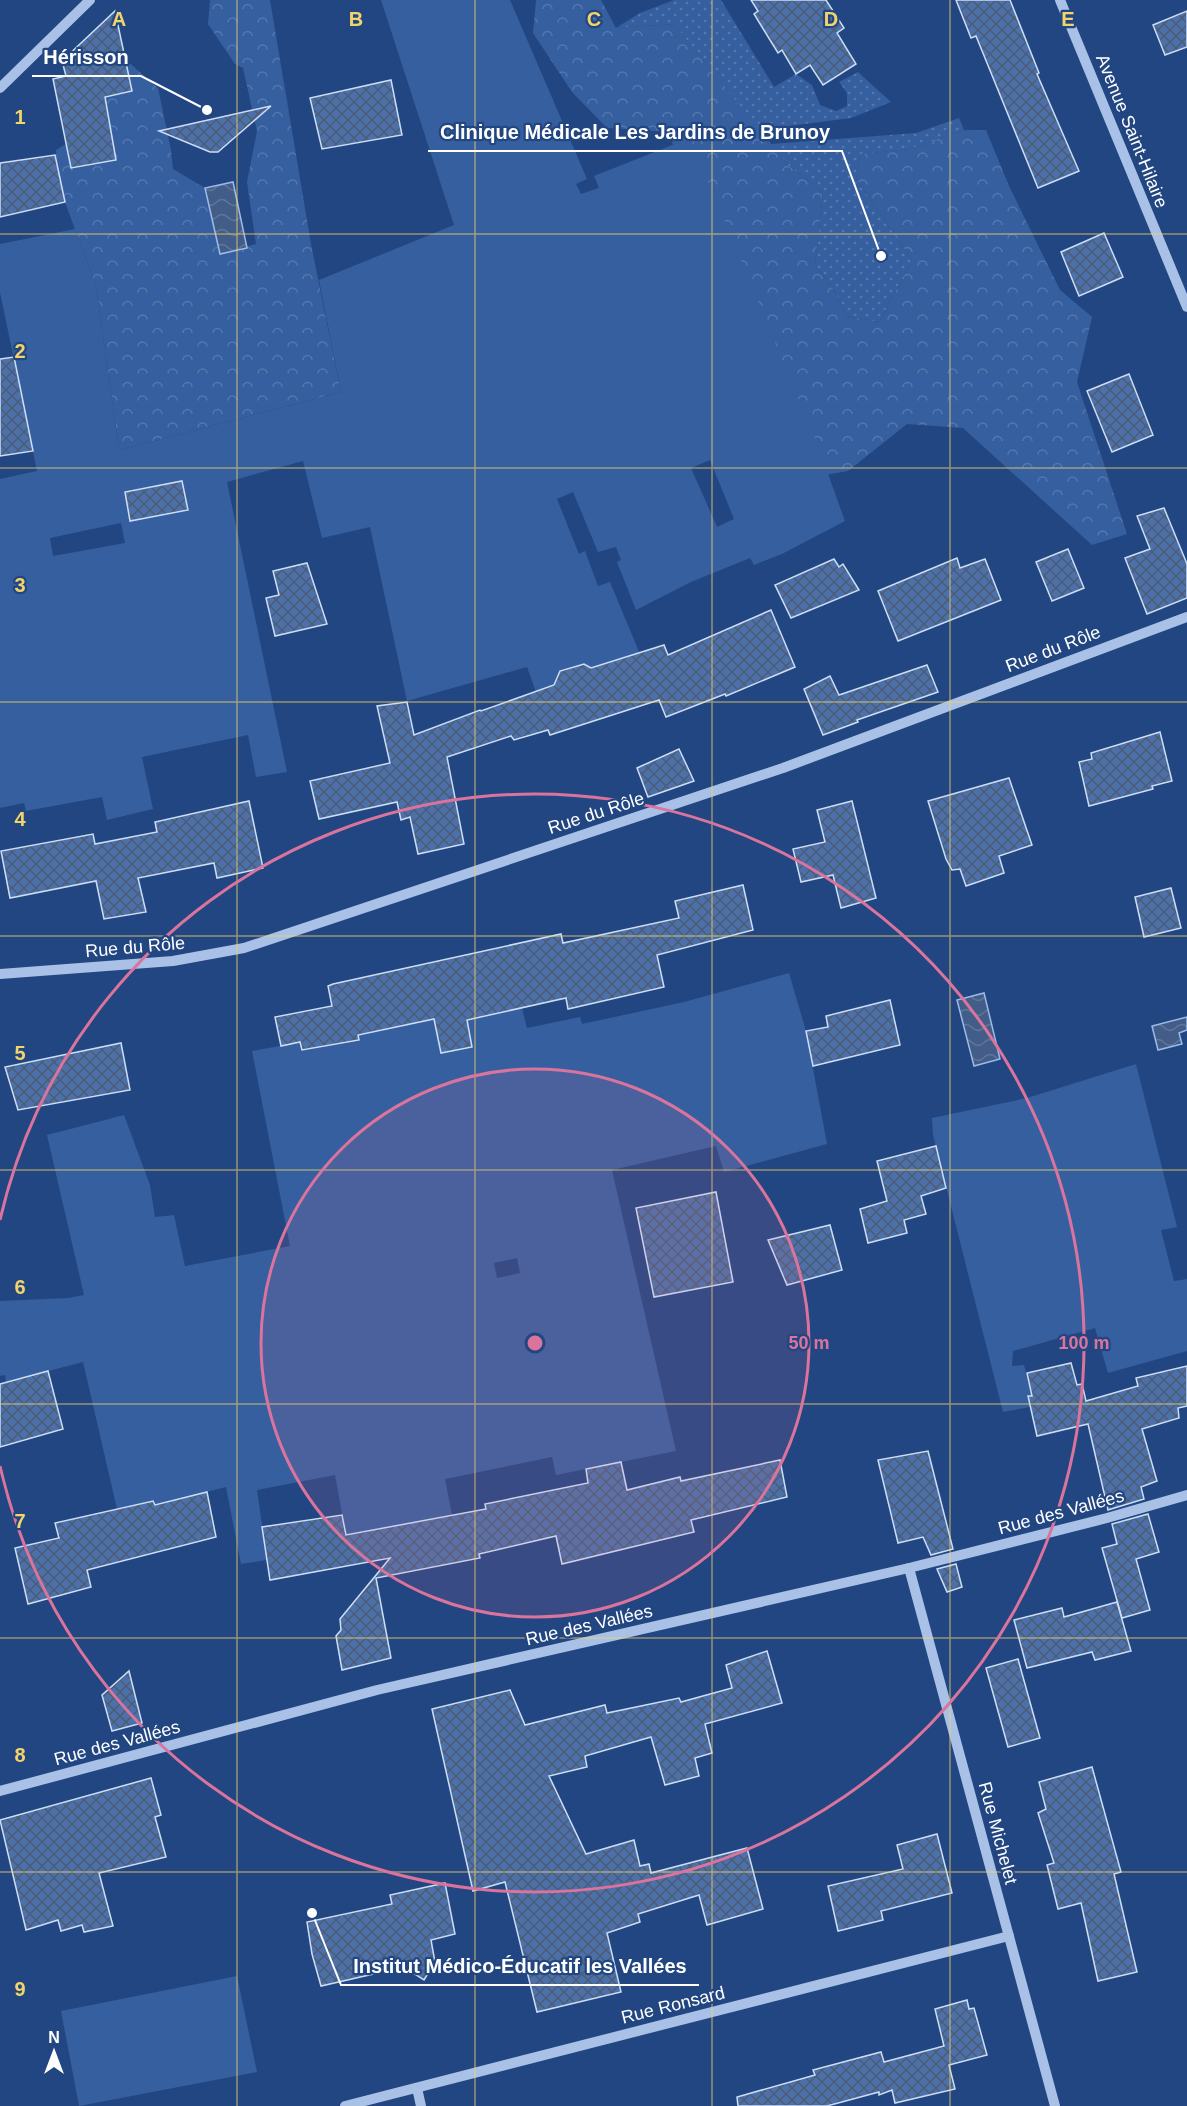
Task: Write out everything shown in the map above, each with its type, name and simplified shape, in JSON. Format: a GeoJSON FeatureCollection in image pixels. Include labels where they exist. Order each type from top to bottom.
{"type":"FeatureCollection","features":[{"type":"Feature","properties":{"kind":"street"},"geometry":{"type":"LineString","coordinates":[[0,88],[90,0]]}},
{"type":"Feature","properties":{"kind":"street","name":"Avenue Saint-Hilaire"},"geometry":{"type":"LineString","coordinates":[[1060,0],[1187,307]]}},
{"type":"Feature","properties":{"kind":"street","name":"Rue du Rôle"},"geometry":{"type":"LineString","coordinates":[[0,974],[173,961],[244,948],[783,768],[1187,617]]}},
{"type":"Feature","properties":{"kind":"street","name":"Rue des Vallées"},"geometry":{"type":"LineString","coordinates":[[0,1791],[377,1690],[909,1568],[1107,1518],[1187,1495]]}},
{"type":"Feature","properties":{"kind":"street","name":"Rue Michelet"},"geometry":{"type":"LineString","coordinates":[[909,1568],[1055,2106]]}},
{"type":"Feature","properties":{"kind":"street","name":"Rue Ronsard"},"geometry":{"type":"LineString","coordinates":[[345,2106],[1009,1936]]}},
{"type":"Feature","properties":{"kind":"street"},"geometry":{"type":"LineString","coordinates":[[417,2088],[421,2106]]}},
{"type":"Feature","properties":{"kind":"green space"},"geometry":{"type":"Polygon","coordinates":[[[210,0],[270,0],[311,244],[341,392],[119,450],[96,286],[65,202],[56,150],[80,140],[86,165],[116,159],[104,97],[125,59],[158,88],[173,169],[205,188],[220,254],[256,244],[247,182],[257,131],[243,68],[235,64],[208,24],[210,0]]]}},
{"type":"Feature","properties":{"kind":"green space"},"geometry":{"type":"Polygon","coordinates":[[[381,0],[510,0],[587,179],[576,184],[581,194],[599,188],[594,176],[690,138],[818,446],[845,521],[782,554],[754,565],[750,558],[691,582],[636,610],[617,562],[621,560],[616,547],[598,552],[573,492],[557,499],[579,554],[585,551],[598,586],[610,582],[640,654],[591,668],[584,664],[561,671],[557,685],[536,692],[527,667],[407,701],[370,527],[322,538],[303,461],[227,482],[287,772],[256,777],[248,735],[142,757],[153,809],[107,820],[102,797],[26,811],[24,803],[0,808],[0,479],[37,471],[0,292],[0,244],[75,229],[96,286],[119,450],[341,392],[319,280],[454,225],[381,0]],[[710,460],[691,468],[717,527],[734,519],[710,460]],[[121,523],[50,538],[53,556],[125,543],[121,523]]]}},
{"type":"Feature","properties":{"kind":"green space"},"geometry":{"type":"Polygon","coordinates":[[[536,0],[601,0],[616,28],[674,24],[790,167],[823,192],[815,264],[834,290],[847,316],[879,322],[912,260],[856,179],[860,154],[910,149],[964,130],[986,130],[1009,186],[1060,290],[1092,317],[1077,382],[1127,534],[1092,545],[963,428],[907,424],[848,471],[814,477],[682,205],[671,132],[607,128],[572,92],[533,33],[536,0]]]}},
{"type":"Feature","properties":{"kind":"green space"},"geometry":{"type":"Polygon","coordinates":[[[674,0],[721,0],[774,87],[796,74],[812,85],[820,105],[836,111],[847,106],[847,93],[839,82],[858,72],[891,102],[851,118],[759,130],[674,24],[616,28],[640,13],[674,0]]]}},
{"type":"Feature","properties":{"kind":"green space"},"geometry":{"type":"Polygon","coordinates":[[[959,118],[964,130],[910,149],[860,154],[856,179],[912,260],[879,322],[847,316],[834,290],[815,264],[823,192],[790,167],[771,144],[916,133],[959,118]]]}},
{"type":"Feature","properties":{"kind":"green space"},"geometry":{"type":"Polygon","coordinates":[[[789,973],[806,1031],[827,1144],[724,1172],[716,1146],[612,1170],[676,1451],[556,1475],[552,1457],[445,1479],[452,1515],[373,1530],[351,1562],[335,1475],[257,1490],[267,1560],[241,1564],[226,1487],[155,1505],[153,1501],[117,1509],[83,1362],[6,1382],[5,1375],[0,1376],[0,1301],[68,1298],[84,1295],[47,1135],[124,1115],[150,1185],[155,1217],[174,1215],[185,1266],[290,1246],[252,1051],[300,1042],[303,1050],[358,1040],[358,1035],[434,1019],[442,1053],[472,1047],[465,1012],[522,1008],[527,1028],[580,1017],[582,1024],[684,1002],[789,973]],[[517,1258],[494,1263],[497,1278],[520,1273],[517,1258]]]}},
{"type":"Feature","properties":{"kind":"green space"},"geometry":{"type":"Polygon","coordinates":[[[1136,1064],[1177,1227],[1161,1230],[1174,1281],[1187,1279],[1187,1351],[1108,1373],[1095,1328],[1013,1351],[1012,1366],[1024,1365],[1032,1396],[1028,1397],[1030,1407],[1003,1412],[933,1135],[932,1118],[1027,1098],[1136,1064]]]}},
{"type":"Feature","properties":{"kind":"green space"},"geometry":{"type":"Polygon","coordinates":[[[237,1976],[257,2072],[79,2106],[61,2011],[237,1976]]]}},
{"type":"Feature","properties":{"kind":"water"},"geometry":{"type":"Polygon","coordinates":[[[233,182],[247,248],[220,254],[205,188],[233,182]]]}},
{"type":"Feature","properties":{"kind":"water"},"geometry":{"type":"Polygon","coordinates":[[[984,993],[1000,1059],[974,1066],[957,1000],[984,993]]]}},
{"type":"Feature","properties":{"kind":"water"},"geometry":{"type":"Polygon","coordinates":[[[1187,1017],[1187,1030],[1179,1033],[1182,1044],[1158,1050],[1152,1026],[1187,1017]]]}},
{"type":"Feature","properties":{"kind":"building"},"geometry":{"type":"Polygon","coordinates":[[[751,0],[826,0],[844,28],[837,33],[856,64],[823,85],[810,65],[796,74],[782,50],[778,53],[754,14],[758,11],[751,0]]]}},
{"type":"Feature","properties":{"kind":"building"},"geometry":{"type":"Polygon","coordinates":[[[956,0],[1010,0],[1039,73],[1037,74],[1079,171],[1038,188],[976,36],[971,38],[956,0]]]}},
{"type":"Feature","properties":{"kind":"building"},"geometry":{"type":"Polygon","coordinates":[[[115,11],[132,91],[105,97],[116,160],[71,168],[53,79],[66,76],[62,61],[115,11]]]}},
{"type":"Feature","properties":{"kind":"building"},"geometry":{"type":"Polygon","coordinates":[[[1187,11],[1187,47],[1165,55],[1153,25],[1187,11]]]}},
{"type":"Feature","properties":{"kind":"building"},"geometry":{"type":"Polygon","coordinates":[[[391,80],[402,135],[322,149],[310,98],[391,80]]]}},
{"type":"Feature","properties":{"kind":"building"},"geometry":{"type":"Polygon","coordinates":[[[271,106],[218,152],[210,152],[159,131],[271,106]]]}},
{"type":"Feature","properties":{"kind":"building"},"geometry":{"type":"Polygon","coordinates":[[[55,155],[65,202],[0,217],[0,163],[55,155]]]}},
{"type":"Feature","properties":{"kind":"building"},"geometry":{"type":"Polygon","coordinates":[[[1104,233],[1123,277],[1079,296],[1061,252],[1104,233]]]}},
{"type":"Feature","properties":{"kind":"building"},"geometry":{"type":"Polygon","coordinates":[[[14,357],[33,451],[0,456],[0,359],[14,357]]]}},
{"type":"Feature","properties":{"kind":"building"},"geometry":{"type":"Polygon","coordinates":[[[1129,374],[1153,435],[1112,452],[1087,391],[1129,374]]]}},
{"type":"Feature","properties":{"kind":"building"},"geometry":{"type":"Polygon","coordinates":[[[182,481],[188,510],[130,521],[125,492],[182,481]]]}},
{"type":"Feature","properties":{"kind":"building"},"geometry":{"type":"Polygon","coordinates":[[[1164,508],[1187,564],[1187,598],[1147,614],[1125,558],[1150,549],[1137,516],[1164,508]]]}},
{"type":"Feature","properties":{"kind":"building"},"geometry":{"type":"Polygon","coordinates":[[[1068,549],[1084,588],[1052,601],[1036,562],[1068,549]]]}},
{"type":"Feature","properties":{"kind":"building"},"geometry":{"type":"Polygon","coordinates":[[[957,558],[960,568],[985,559],[1001,600],[898,641],[878,591],[957,558]]]}},
{"type":"Feature","properties":{"kind":"building"},"geometry":{"type":"Polygon","coordinates":[[[834,559],[839,567],[843,564],[859,590],[791,618],[775,585],[834,559]]]}},
{"type":"Feature","properties":{"kind":"building"},"geometry":{"type":"Polygon","coordinates":[[[307,563],[327,624],[275,636],[266,598],[279,595],[273,571],[307,563]]]}},
{"type":"Feature","properties":{"kind":"building"},"geometry":{"type":"Polygon","coordinates":[[[771,610],[795,667],[726,696],[725,694],[666,717],[659,700],[550,735],[548,730],[514,740],[511,736],[447,757],[464,844],[418,854],[410,817],[401,820],[397,802],[319,819],[310,781],[390,763],[377,706],[407,702],[414,735],[554,685],[560,671],[584,664],[591,668],[664,645],[668,655],[771,610]]]}},
{"type":"Feature","properties":{"kind":"building"},"geometry":{"type":"Polygon","coordinates":[[[927,665],[938,692],[857,720],[858,722],[823,735],[804,689],[830,676],[839,695],[927,665]]]}},
{"type":"Feature","properties":{"kind":"building"},"geometry":{"type":"Polygon","coordinates":[[[1160,732],[1172,781],[1152,786],[1153,789],[1089,806],[1079,762],[1092,759],[1091,753],[1160,732]]]}},
{"type":"Feature","properties":{"kind":"building"},"geometry":{"type":"Polygon","coordinates":[[[679,749],[694,781],[648,797],[637,768],[679,749]]]}},
{"type":"Feature","properties":{"kind":"building"},"geometry":{"type":"Polygon","coordinates":[[[1009,778],[1032,845],[999,856],[1004,873],[966,886],[960,869],[952,870],[946,859],[928,801],[1009,778]]]}},
{"type":"Feature","properties":{"kind":"building"},"geometry":{"type":"Polygon","coordinates":[[[249,801],[263,868],[217,878],[214,863],[138,878],[146,912],[104,919],[96,881],[10,898],[1,851],[93,834],[95,844],[157,832],[155,822],[249,801]]]}},
{"type":"Feature","properties":{"kind":"building"},"geometry":{"type":"Polygon","coordinates":[[[852,801],[876,898],[841,908],[833,875],[801,882],[793,849],[825,842],[817,810],[852,801]]]}},
{"type":"Feature","properties":{"kind":"building"},"geometry":{"type":"Polygon","coordinates":[[[743,885],[753,930],[657,955],[664,987],[568,1009],[566,998],[467,1020],[472,1047],[441,1053],[434,1019],[358,1035],[359,1040],[302,1050],[300,1042],[281,1046],[275,1017],[332,1006],[328,986],[333,984],[561,934],[563,943],[679,918],[675,901],[743,885]]]}},
{"type":"Feature","properties":{"kind":"building"},"geometry":{"type":"Polygon","coordinates":[[[1171,888],[1181,928],[1144,937],[1135,897],[1171,888]]]}},
{"type":"Feature","properties":{"kind":"building"},"geometry":{"type":"Polygon","coordinates":[[[890,1000],[900,1045],[813,1066],[806,1031],[828,1027],[826,1016],[890,1000]]]}},
{"type":"Feature","properties":{"kind":"building"},"geometry":{"type":"Polygon","coordinates":[[[121,1043],[130,1090],[18,1110],[5,1067],[121,1043]]]}},
{"type":"Feature","properties":{"kind":"building"},"geometry":{"type":"Polygon","coordinates":[[[936,1146],[946,1188],[921,1196],[926,1214],[904,1220],[907,1233],[868,1243],[860,1209],[887,1201],[877,1161],[936,1146]]]}},
{"type":"Feature","properties":{"kind":"building"},"geometry":{"type":"Polygon","coordinates":[[[716,1192],[733,1282],[654,1297],[636,1208],[716,1192]]]}},
{"type":"Feature","properties":{"kind":"building"},"geometry":{"type":"Polygon","coordinates":[[[830,1225],[842,1270],[787,1285],[768,1240],[830,1225]]]}},
{"type":"Feature","properties":{"kind":"building"},"geometry":{"type":"Polygon","coordinates":[[[1071,1363],[1077,1385],[1082,1384],[1086,1401],[1138,1386],[1136,1378],[1187,1366],[1187,1406],[1178,1408],[1179,1418],[1142,1429],[1157,1481],[1141,1487],[1144,1499],[1108,1510],[1088,1424],[1037,1436],[1028,1396],[1032,1396],[1027,1373],[1071,1363]]]}},
{"type":"Feature","properties":{"kind":"building"},"geometry":{"type":"Polygon","coordinates":[[[48,1371],[63,1429],[0,1447],[0,1384],[48,1371]]]}},
{"type":"Feature","properties":{"kind":"building"},"geometry":{"type":"Polygon","coordinates":[[[928,1451],[953,1549],[931,1555],[923,1537],[898,1543],[878,1460],[928,1451]]]}},
{"type":"Feature","properties":{"kind":"building"},"geometry":{"type":"Polygon","coordinates":[[[780,1460],[787,1497],[691,1520],[694,1532],[562,1564],[556,1536],[479,1554],[480,1558],[376,1578],[391,1658],[342,1670],[336,1636],[341,1630],[340,1619],[390,1558],[270,1580],[262,1527],[342,1515],[346,1535],[486,1509],[485,1504],[588,1483],[586,1469],[621,1462],[627,1490],[680,1477],[681,1481],[780,1460]]]}},
{"type":"Feature","properties":{"kind":"building"},"geometry":{"type":"Polygon","coordinates":[[[207,1492],[216,1537],[87,1570],[91,1587],[28,1604],[15,1548],[59,1538],[55,1523],[153,1501],[155,1505],[207,1492]]]}},
{"type":"Feature","properties":{"kind":"building"},"geometry":{"type":"Polygon","coordinates":[[[1148,1514],[1159,1552],[1136,1559],[1150,1610],[1122,1618],[1102,1548],[1117,1544],[1112,1524],[1148,1514]]]}},
{"type":"Feature","properties":{"kind":"building"},"geometry":{"type":"Polygon","coordinates":[[[956,1564],[962,1587],[947,1592],[937,1569],[956,1564]]]}},
{"type":"Feature","properties":{"kind":"building"},"geometry":{"type":"Polygon","coordinates":[[[1117,1602],[1131,1651],[1095,1660],[1092,1652],[1027,1668],[1014,1620],[1062,1608],[1064,1617],[1117,1602]]]}},
{"type":"Feature","properties":{"kind":"building"},"geometry":{"type":"Polygon","coordinates":[[[767,1651],[782,1703],[705,1724],[712,1753],[695,1758],[699,1776],[665,1785],[651,1737],[585,1756],[587,1767],[549,1776],[586,1854],[634,1840],[640,1866],[649,1864],[651,1873],[747,1848],[763,1909],[707,1925],[699,1895],[638,1914],[640,1922],[607,1933],[621,1992],[537,2012],[505,1882],[473,1891],[432,1709],[510,1690],[525,1725],[605,1705],[607,1713],[679,1698],[681,1702],[732,1688],[726,1665],[767,1651]]]}},
{"type":"Feature","properties":{"kind":"building"},"geometry":{"type":"Polygon","coordinates":[[[1018,1659],[1040,1738],[1008,1747],[986,1668],[1018,1659]]]}},
{"type":"Feature","properties":{"kind":"building"},"geometry":{"type":"Polygon","coordinates":[[[129,1671],[142,1723],[112,1731],[102,1695],[129,1671]]]}},
{"type":"Feature","properties":{"kind":"building"},"geometry":{"type":"Polygon","coordinates":[[[1092,1767],[1121,1872],[1114,1874],[1137,1972],[1098,1981],[1081,1903],[1058,1909],[1047,1865],[1054,1863],[1038,1813],[1046,1809],[1039,1782],[1092,1767]]]}},
{"type":"Feature","properties":{"kind":"building"},"geometry":{"type":"Polygon","coordinates":[[[151,1778],[161,1815],[155,1817],[166,1857],[99,1873],[113,1926],[84,1932],[82,1925],[61,1931],[58,1920],[26,1930],[0,1820],[151,1778]]]}},
{"type":"Feature","properties":{"kind":"building"},"geometry":{"type":"Polygon","coordinates":[[[937,1834],[952,1893],[881,1911],[883,1920],[838,1931],[828,1886],[903,1869],[897,1845],[937,1834]]]}},
{"type":"Feature","properties":{"kind":"building"},"geometry":{"type":"Polygon","coordinates":[[[445,1883],[455,1934],[431,1940],[435,1962],[424,1980],[404,1967],[321,1986],[312,1954],[307,1922],[392,1904],[390,1895],[445,1883]]]}},
{"type":"Feature","properties":{"kind":"building"},"geometry":{"type":"Polygon","coordinates":[[[967,2000],[969,2009],[974,2008],[987,2055],[949,2065],[955,2089],[895,2103],[892,2090],[827,2106],[738,2106],[737,2097],[815,2075],[813,2070],[881,2052],[884,2062],[944,2046],[935,2009],[967,2000]]]}},
{"type":"Feature","properties":{"kind":"place","name":"Hérisson"},"geometry":{"type":"Point","coordinates":[207,110]}},
{"type":"Feature","properties":{"kind":"place","name":"Clinique Médicale Les Jardins de Brunoy"},"geometry":{"type":"Point","coordinates":[881,256]}},
{"type":"Feature","properties":{"kind":"place","name":"Institut Médico-Éducatif les Vallées"},"geometry":{"type":"Point","coordinates":[312,1913]}}]}
